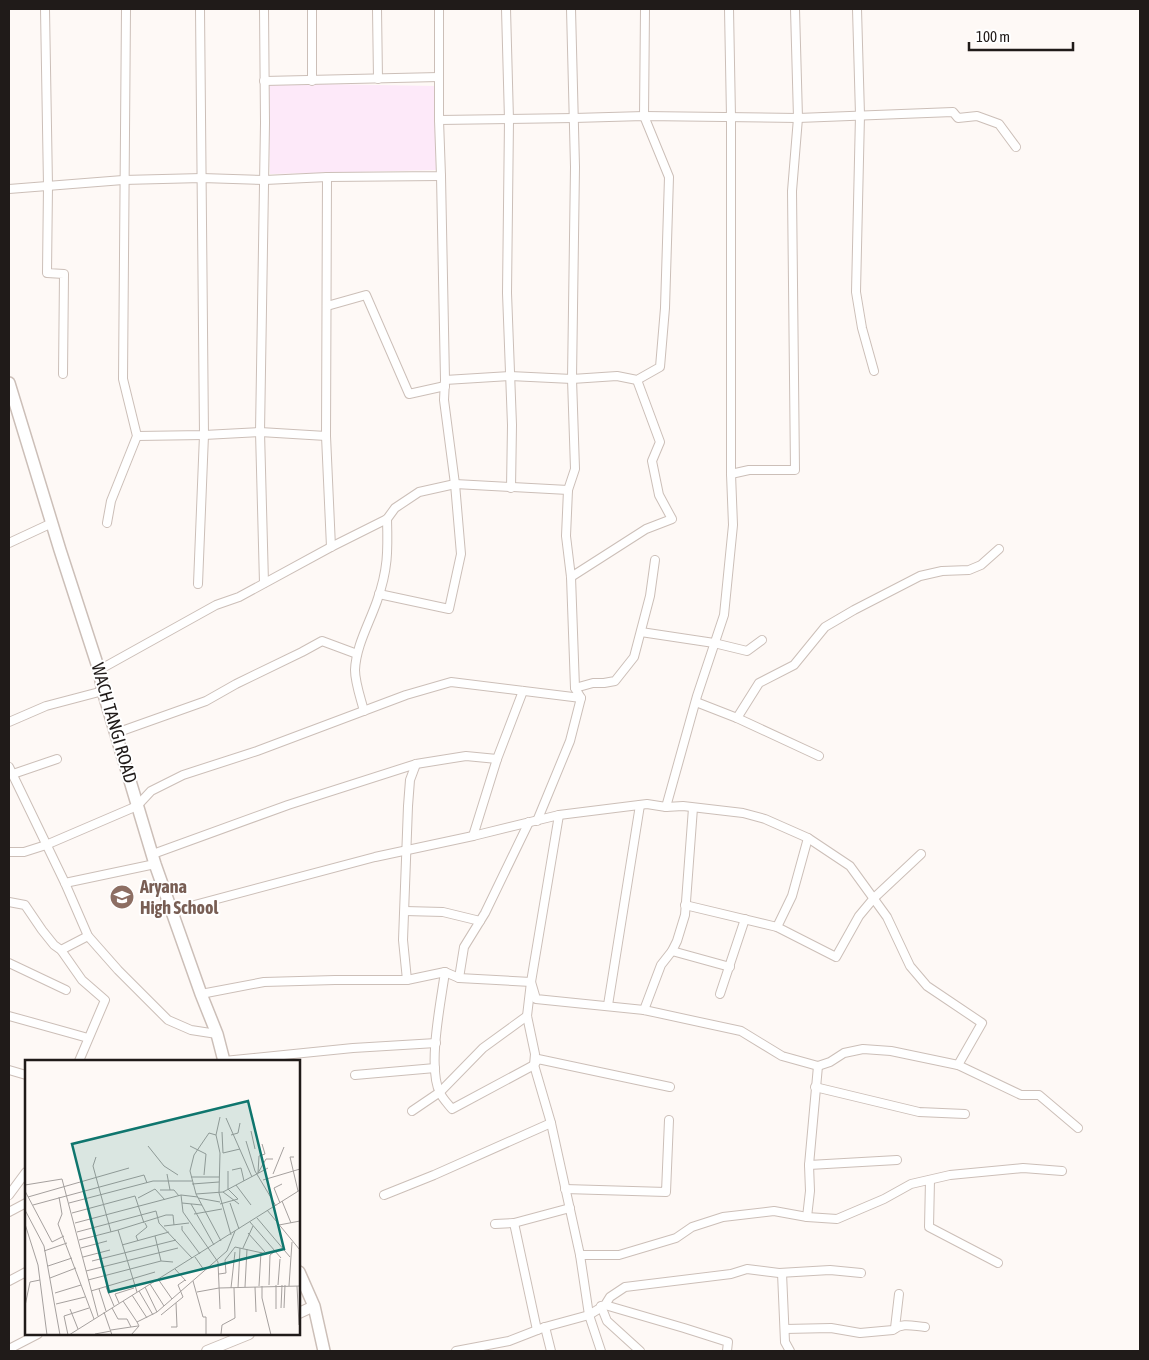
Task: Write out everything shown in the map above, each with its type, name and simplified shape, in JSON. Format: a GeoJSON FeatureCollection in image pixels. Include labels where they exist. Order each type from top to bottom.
{"type":"FeatureCollection","features":[{"type":"Feature","properties":{"kind":"main road","name":"WACH TANGI ROAD"},"geometry":{"type":"LineString","coordinates":[[9,383],[99,670],[103,691],[154,859],[201,994],[217,1034],[224,1060]]}},
{"type":"Feature","properties":{"kind":"main road"},"geometry":{"type":"LineString","coordinates":[[300,1274],[314,1306],[324,1351]]}},
{"type":"Feature","properties":{"kind":"street"},"geometry":{"type":"LineString","coordinates":[[45,9],[48,186],[47,274],[64,274],[63,374]]}},
{"type":"Feature","properties":{"kind":"street"},"geometry":{"type":"LineString","coordinates":[[107,524],[111,501],[138,436],[123,379],[126,9]]}},
{"type":"Feature","properties":{"kind":"street"},"geometry":{"type":"LineString","coordinates":[[198,584],[204,435],[200,9]]}},
{"type":"Feature","properties":{"kind":"street"},"geometry":{"type":"LineString","coordinates":[[264,9],[265,180],[260,432],[264,583]]}},
{"type":"Feature","properties":{"kind":"street"},"geometry":{"type":"LineString","coordinates":[[312,9],[312,81]]}},
{"type":"Feature","properties":{"kind":"street"},"geometry":{"type":"LineString","coordinates":[[377,9],[378,79]]}},
{"type":"Feature","properties":{"kind":"street"},"geometry":{"type":"LineString","coordinates":[[379,594],[449,609],[461,554],[455,484],[444,400],[439,120],[440,9]]}},
{"type":"Feature","properties":{"kind":"street"},"geometry":{"type":"LineString","coordinates":[[506,9],[509,120],[507,293],[512,425],[512,488]]}},
{"type":"Feature","properties":{"kind":"street"},"geometry":{"type":"LineString","coordinates":[[459,978],[464,947],[533,822],[570,741],[581,698],[575,688],[571,577],[566,536],[568,490],[575,469],[572,379],[575,167],[571,9]]}},
{"type":"Feature","properties":{"kind":"street"},"geometry":{"type":"LineString","coordinates":[[326,306],[366,295],[409,394],[445,383],[510,376],[572,379],[617,376],[637,380],[660,367],[665,308],[669,177],[644,116],[645,9]]}},
{"type":"Feature","properties":{"kind":"street"},"geometry":{"type":"LineString","coordinates":[[666,807],[714,642],[724,615],[726,587],[730,568],[733,525],[731,474],[731,117],[729,9]]}},
{"type":"Feature","properties":{"kind":"street"},"geometry":{"type":"LineString","coordinates":[[731,474],[749,470],[795,470],[792,191],[798,118],[795,9]]}},
{"type":"Feature","properties":{"kind":"street"},"geometry":{"type":"LineString","coordinates":[[857,9],[860,115],[856,292],[862,328],[874,371]]}},
{"type":"Feature","properties":{"kind":"street"},"geometry":{"type":"LineString","coordinates":[[264,80],[312,81],[439,77]]}},
{"type":"Feature","properties":{"kind":"street"},"geometry":{"type":"LineString","coordinates":[[439,120],[644,116],[798,118],[952,112],[958,118],[977,116],[999,124],[1016,147]]}},
{"type":"Feature","properties":{"kind":"street"},"geometry":{"type":"LineString","coordinates":[[9,188],[124,180],[202,178],[265,180],[327,177],[441,176]]}},
{"type":"Feature","properties":{"kind":"street"},"geometry":{"type":"LineString","coordinates":[[327,177],[326,436],[330,547]]}},
{"type":"Feature","properties":{"kind":"street"},"geometry":{"type":"LineString","coordinates":[[571,577],[646,529],[672,519],[659,495],[652,461],[660,442],[637,380]]}},
{"type":"Feature","properties":{"kind":"street"},"geometry":{"type":"LineString","coordinates":[[138,436],[260,432],[326,436]]}},
{"type":"Feature","properties":{"kind":"street"},"geometry":{"type":"LineString","coordinates":[[99,670],[216,605],[239,597],[330,547],[387,519],[395,508],[419,492],[455,484],[568,490]]}},
{"type":"Feature","properties":{"kind":"street"},"geometry":{"type":"LineString","coordinates":[[364,711],[355,672],[357,654],[379,594],[387,565],[387,519]]}},
{"type":"Feature","properties":{"kind":"street"},"geometry":{"type":"LineString","coordinates":[[9,543],[52,524]]}},
{"type":"Feature","properties":{"kind":"street"},"geometry":{"type":"LineString","coordinates":[[737,718],[759,683],[794,665],[825,627],[920,576],[942,571],[969,570],[981,566],[999,549]]}},
{"type":"Feature","properties":{"kind":"street"},"geometry":{"type":"LineString","coordinates":[[575,688],[593,682],[615,681],[634,657],[650,596],[655,560]]}},
{"type":"Feature","properties":{"kind":"street"},"geometry":{"type":"LineString","coordinates":[[641,632],[714,642],[747,651],[762,640]]}},
{"type":"Feature","properties":{"kind":"street"},"geometry":{"type":"LineString","coordinates":[[116,733],[206,701],[322,641],[357,654]]}},
{"type":"Feature","properties":{"kind":"street"},"geometry":{"type":"LineString","coordinates":[[9,852],[24,852],[46,845],[138,806],[151,790],[182,775],[257,751],[406,695],[451,682],[581,698]]}},
{"type":"Feature","properties":{"kind":"street"},"geometry":{"type":"LineString","coordinates":[[9,722],[46,706],[103,691]]}},
{"type":"Feature","properties":{"kind":"street"},"geometry":{"type":"LineString","coordinates":[[473,836],[497,759],[523,691]]}},
{"type":"Feature","properties":{"kind":"street"},"geometry":{"type":"LineString","coordinates":[[696,702],[737,718],[819,756]]}},
{"type":"Feature","properties":{"kind":"street"},"geometry":{"type":"LineString","coordinates":[[65,883],[154,859],[288,805],[416,764],[466,756],[497,759]]}},
{"type":"Feature","properties":{"kind":"street"},"geometry":{"type":"LineString","coordinates":[[57,759],[11,771],[65,883],[88,936],[118,970],[168,1020],[191,1030],[217,1034]]}},
{"type":"Feature","properties":{"kind":"street"},"geometry":{"type":"LineString","coordinates":[[407,980],[403,940],[410,780],[416,764]]}},
{"type":"Feature","properties":{"kind":"street"},"geometry":{"type":"LineString","coordinates":[[608,1005],[640,805]]}},
{"type":"Feature","properties":{"kind":"street"},"geometry":{"type":"LineString","coordinates":[[172,911],[407,850],[559,815],[640,805],[683,806],[743,813],[808,838],[850,866],[887,917],[910,966],[928,986],[982,1022],[958,1065]]}},
{"type":"Feature","properties":{"kind":"street"},"geometry":{"type":"LineString","coordinates":[[644,1010],[661,965],[672,951],[687,908],[685,905],[691,852],[693,808]]}},
{"type":"Feature","properties":{"kind":"street"},"geometry":{"type":"LineString","coordinates":[[559,815],[527,1016],[535,1054],[534,1065],[551,1124],[566,1188],[590,1315],[601,1351]]}},
{"type":"Feature","properties":{"kind":"street"},"geometry":{"type":"LineString","coordinates":[[777,927],[792,896],[808,838]]}},
{"type":"Feature","properties":{"kind":"street"},"geometry":{"type":"LineString","coordinates":[[685,905],[777,927],[836,956],[859,916],[874,898],[921,854]]}},
{"type":"Feature","properties":{"kind":"street"},"geometry":{"type":"LineString","coordinates":[[9,902],[25,905],[82,980],[105,1000],[80,1060]]}},
{"type":"Feature","properties":{"kind":"street"},"geometry":{"type":"LineString","coordinates":[[405,911],[443,912],[480,921]]}},
{"type":"Feature","properties":{"kind":"street"},"geometry":{"type":"LineString","coordinates":[[720,994],[745,919]]}},
{"type":"Feature","properties":{"kind":"street"},"geometry":{"type":"LineString","coordinates":[[61,950],[88,936]]}},
{"type":"Feature","properties":{"kind":"street"},"geometry":{"type":"LineString","coordinates":[[672,951],[730,967]]}},
{"type":"Feature","properties":{"kind":"street"},"geometry":{"type":"LineString","coordinates":[[9,963],[66,990]]}},
{"type":"Feature","properties":{"kind":"street"},"geometry":{"type":"LineString","coordinates":[[201,994],[264,982],[407,980],[445,972],[459,978],[531,982]]}},
{"type":"Feature","properties":{"kind":"street"},"geometry":{"type":"LineString","coordinates":[[445,972],[436,1043],[435,1068],[440,1092],[452,1109],[534,1065],[538,1059],[670,1086]]}},
{"type":"Feature","properties":{"kind":"street"},"geometry":{"type":"LineString","coordinates":[[531,982],[536,998],[644,1010],[741,1031],[782,1056],[818,1066],[830,1062],[844,1053],[863,1049],[891,1051],[958,1065],[1021,1095],[1039,1095],[1078,1128]]}},
{"type":"Feature","properties":{"kind":"street"},"geometry":{"type":"LineString","coordinates":[[9,1016],[88,1038]]}},
{"type":"Feature","properties":{"kind":"street"},"geometry":{"type":"LineString","coordinates":[[412,1111],[440,1092],[483,1048],[527,1016]]}},
{"type":"Feature","properties":{"kind":"street"},"geometry":{"type":"LineString","coordinates":[[234,1060],[353,1048],[436,1043]]}},
{"type":"Feature","properties":{"kind":"street"},"geometry":{"type":"LineString","coordinates":[[807,1217],[810,1191],[809,1165],[818,1066]]}},
{"type":"Feature","properties":{"kind":"street"},"geometry":{"type":"LineString","coordinates":[[355,1075],[435,1068]]}},
{"type":"Feature","properties":{"kind":"street"},"geometry":{"type":"LineString","coordinates":[[9,1070],[25,1075]]}},
{"type":"Feature","properties":{"kind":"street"},"geometry":{"type":"LineString","coordinates":[[815,1087],[919,1112],[965,1114]]}},
{"type":"Feature","properties":{"kind":"street"},"geometry":{"type":"LineString","coordinates":[[566,1188],[666,1192],[669,1120]]}},
{"type":"Feature","properties":{"kind":"street"},"geometry":{"type":"LineString","coordinates":[[384,1195],[434,1176],[551,1124]]}},
{"type":"Feature","properties":{"kind":"street"},"geometry":{"type":"LineString","coordinates":[[809,1165],[897,1160]]}},
{"type":"Feature","properties":{"kind":"street"},"geometry":{"type":"LineString","coordinates":[[580,1255],[619,1256],[676,1238],[692,1227],[723,1217],[774,1211],[807,1217],[837,1219],[884,1199],[912,1184],[950,1175],[1023,1168],[1062,1171]]}},
{"type":"Feature","properties":{"kind":"street"},"geometry":{"type":"LineString","coordinates":[[9,1194],[13,1182],[25,1173]]}},
{"type":"Feature","properties":{"kind":"street"},"geometry":{"type":"LineString","coordinates":[[930,1180],[928,1227],[998,1263]]}},
{"type":"Feature","properties":{"kind":"street"},"geometry":{"type":"LineString","coordinates":[[9,1212],[25,1204]]}},
{"type":"Feature","properties":{"kind":"street"},"geometry":{"type":"LineString","coordinates":[[495,1224],[514,1223],[570,1208]]}},
{"type":"Feature","properties":{"kind":"street"},"geometry":{"type":"LineString","coordinates":[[514,1223],[537,1330]]}},
{"type":"Feature","properties":{"kind":"street"},"geometry":{"type":"LineString","coordinates":[[456,1351],[509,1341],[546,1326],[590,1315],[624,1287],[731,1274],[747,1269],[782,1273],[830,1270],[862,1273]]}},
{"type":"Feature","properties":{"kind":"street"},"geometry":{"type":"LineString","coordinates":[[9,1281],[25,1273]]}},
{"type":"Feature","properties":{"kind":"street"},"geometry":{"type":"LineString","coordinates":[[782,1273],[785,1342],[790,1351]]}},
{"type":"Feature","properties":{"kind":"street"},"geometry":{"type":"LineString","coordinates":[[895,1328],[899,1294]]}},
{"type":"Feature","properties":{"kind":"street"},"geometry":{"type":"LineString","coordinates":[[300,1313],[314,1306]]}},
{"type":"Feature","properties":{"kind":"street"},"geometry":{"type":"LineString","coordinates":[[603,1306],[607,1321],[640,1351]]}},
{"type":"Feature","properties":{"kind":"street"},"geometry":{"type":"LineString","coordinates":[[603,1306],[728,1342],[727,1351]]}},
{"type":"Feature","properties":{"kind":"street"},"geometry":{"type":"LineString","coordinates":[[785,1329],[831,1328],[860,1333],[893,1330],[905,1325],[925,1327]]}},
{"type":"Feature","properties":{"kind":"street"},"geometry":{"type":"LineString","coordinates":[[546,1326],[551,1351]]}},
{"type":"Feature","properties":{"kind":"street"},"geometry":{"type":"LineString","coordinates":[[9,1349],[36,1335]]}},
{"type":"Feature","properties":{"kind":"street"},"geometry":{"type":"LineString","coordinates":[[207,1351],[247,1335]]}},
{"type":"Feature","properties":{"kind":"shaded area"},"geometry":{"type":"Polygon","coordinates":[[[268,83],[434,86],[436,170],[270,174],[268,83]]]}},
{"type":"Feature","properties":{"kind":"place","name":"Aryana High School"},"geometry":{"type":"Point","coordinates":[122,897]}}]}
